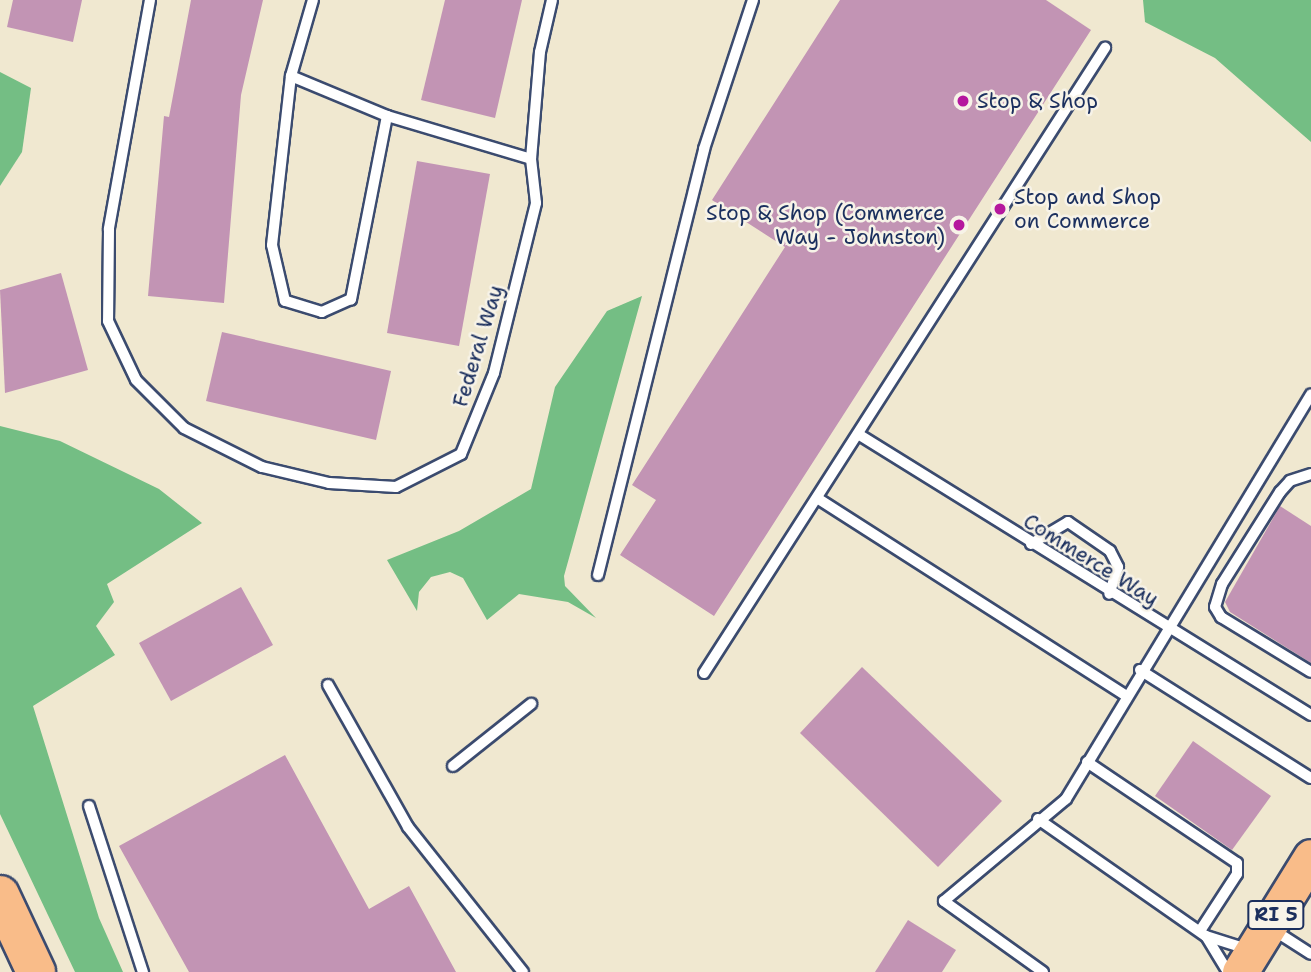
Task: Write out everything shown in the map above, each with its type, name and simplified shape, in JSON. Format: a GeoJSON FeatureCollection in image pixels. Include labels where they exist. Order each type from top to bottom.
{"type":"FeatureCollection","features":[{"type":"Feature","properties":{"kind":"highway"},"geometry":{"type":"LineString","coordinates":[[0,895],[36,972]]}},
{"type":"Feature","properties":{"kind":"main road","name":"RI 5"},"geometry":{"type":"LineString","coordinates":[[1248,955],[1311,857]]}},
{"type":"Feature","properties":{"kind":"lane","name":"Federal Way"},"geometry":{"type":"LineString","coordinates":[[150,0],[109,229],[108,321],[136,380],[184,428],[261,467],[329,484],[396,487],[461,454],[494,373],[523,265],[536,203],[531,159],[540,52],[552,0]]}},
{"type":"Feature","properties":{"kind":"lane"},"geometry":{"type":"LineString","coordinates":[[313,0],[291,76],[272,245],[285,301],[322,312],[351,299],[387,116]]}},
{"type":"Feature","properties":{"kind":"lane"},"geometry":{"type":"LineString","coordinates":[[598,575],[704,149],[753,0]]}},
{"type":"Feature","properties":{"kind":"lane"},"geometry":{"type":"LineString","coordinates":[[704,673],[1105,48]]}},
{"type":"Feature","properties":{"kind":"lane"},"geometry":{"type":"LineString","coordinates":[[291,76],[387,116],[531,159]]}},
{"type":"Feature","properties":{"kind":"lane"},"geometry":{"type":"LineString","coordinates":[[1311,394],[1165,629],[1311,715]]}},
{"type":"Feature","properties":{"kind":"lane","name":"Commerce Way"},"geometry":{"type":"LineString","coordinates":[[858,434],[1165,629],[1066,799],[1038,819],[944,901],[1043,972]]}},
{"type":"Feature","properties":{"kind":"lane"},"geometry":{"type":"LineString","coordinates":[[1311,474],[1290,481],[1280,492],[1222,584],[1215,607],[1221,617],[1311,672]]}},
{"type":"Feature","properties":{"kind":"lane"},"geometry":{"type":"LineString","coordinates":[[817,498],[1125,695]]}},
{"type":"Feature","properties":{"kind":"lane"},"geometry":{"type":"LineString","coordinates":[[1031,544],[1068,522],[1110,551],[1118,567],[1109,594]]}},
{"type":"Feature","properties":{"kind":"lane"},"geometry":{"type":"LineString","coordinates":[[1140,670],[1311,778]]}},
{"type":"Feature","properties":{"kind":"lane"},"geometry":{"type":"LineString","coordinates":[[328,685],[408,827],[523,972]]}},
{"type":"Feature","properties":{"kind":"lane"},"geometry":{"type":"LineString","coordinates":[[453,766],[531,704]]}},
{"type":"Feature","properties":{"kind":"lane"},"geometry":{"type":"LineString","coordinates":[[1087,762],[1237,863],[1237,873],[1203,933]]}},
{"type":"Feature","properties":{"kind":"lane"},"geometry":{"type":"LineString","coordinates":[[89,806],[143,972]]}},
{"type":"Feature","properties":{"kind":"lane"},"geometry":{"type":"LineString","coordinates":[[1038,819],[1203,933],[1248,955],[1311,954]]}},
{"type":"Feature","properties":{"kind":"lane"},"geometry":{"type":"LineString","coordinates":[[1203,933],[1248,955]]}},
{"type":"Feature","properties":{"kind":"green space"},"geometry":{"type":"Polygon","coordinates":[[[1143,0],[1311,0],[1311,142],[1215,58],[1145,22],[1143,0]]]}},
{"type":"Feature","properties":{"kind":"green space"},"geometry":{"type":"Polygon","coordinates":[[[0,72],[31,88],[22,152],[0,186],[0,72]]]}},
{"type":"Feature","properties":{"kind":"green space"},"geometry":{"type":"Polygon","coordinates":[[[642,296],[564,576],[565,586],[596,618],[568,602],[519,594],[487,620],[463,578],[450,572],[431,577],[419,592],[417,611],[387,560],[459,531],[531,489],[555,387],[607,311],[642,296]]]}},
{"type":"Feature","properties":{"kind":"green space"},"geometry":{"type":"Polygon","coordinates":[[[0,426],[60,441],[159,489],[202,523],[107,584],[114,602],[96,626],[115,655],[33,706],[99,918],[123,972],[75,972],[0,814],[0,426]]]}},
{"type":"Feature","properties":{"kind":"building"},"geometry":{"type":"Polygon","coordinates":[[[13,0],[82,0],[73,42],[7,27],[13,0]]]}},
{"type":"Feature","properties":{"kind":"building"},"geometry":{"type":"Polygon","coordinates":[[[191,0],[263,0],[241,95],[224,303],[148,296],[164,116],[169,117],[191,0]]]}},
{"type":"Feature","properties":{"kind":"building"},"geometry":{"type":"Polygon","coordinates":[[[445,0],[522,0],[495,118],[421,100],[445,0]]]}},
{"type":"Feature","properties":{"kind":"building"},"geometry":{"type":"Polygon","coordinates":[[[840,0],[1046,0],[1091,30],[714,616],[620,555],[656,500],[632,485],[785,247],[712,200],[840,0]]]}},
{"type":"Feature","properties":{"kind":"building"},"geometry":{"type":"Polygon","coordinates":[[[417,161],[490,174],[459,346],[387,333],[417,161]]]}},
{"type":"Feature","properties":{"kind":"building"},"geometry":{"type":"Polygon","coordinates":[[[61,273],[88,370],[5,393],[0,290],[61,273]]]}},
{"type":"Feature","properties":{"kind":"building"},"geometry":{"type":"Polygon","coordinates":[[[222,332],[391,371],[376,440],[206,401],[222,332]]]}},
{"type":"Feature","properties":{"kind":"building"},"geometry":{"type":"Polygon","coordinates":[[[1280,506],[1311,526],[1311,663],[1230,612],[1225,602],[1280,506]]]}},
{"type":"Feature","properties":{"kind":"building"},"geometry":{"type":"Polygon","coordinates":[[[241,587],[273,645],[171,701],[139,643],[241,587]]]}},
{"type":"Feature","properties":{"kind":"building"},"geometry":{"type":"Polygon","coordinates":[[[862,667],[1002,801],[938,867],[800,733],[862,667]]]}},
{"type":"Feature","properties":{"kind":"building"},"geometry":{"type":"Polygon","coordinates":[[[1193,741],[1271,796],[1232,850],[1155,796],[1193,741]]]}},
{"type":"Feature","properties":{"kind":"building"},"geometry":{"type":"Polygon","coordinates":[[[285,755],[369,909],[409,886],[456,972],[189,972],[119,846],[285,755]]]}},
{"type":"Feature","properties":{"kind":"building"},"geometry":{"type":"Polygon","coordinates":[[[908,920],[956,950],[942,972],[875,972],[908,920]]]}},
{"type":"Feature","properties":{"kind":"place","name":"Stop & Shop"},"geometry":{"type":"Point","coordinates":[963,101]}},
{"type":"Feature","properties":{"kind":"place","name":"Stop and Shop on Commerce"},"geometry":{"type":"Point","coordinates":[1000,209]}},
{"type":"Feature","properties":{"kind":"place","name":"Stop & Shop (Commerce Way - Johnston)"},"geometry":{"type":"Point","coordinates":[959,225]}}]}
